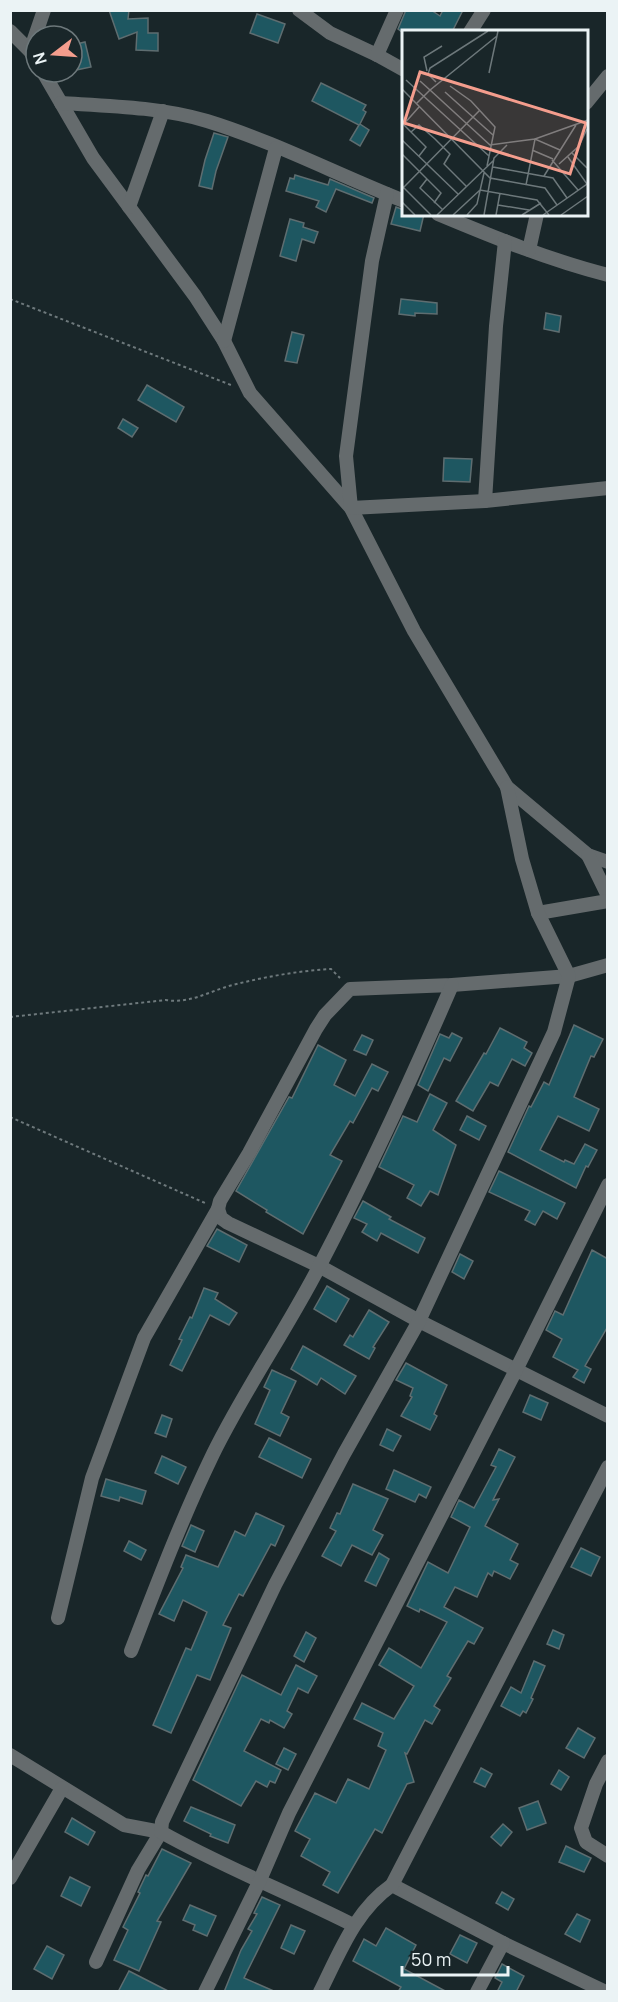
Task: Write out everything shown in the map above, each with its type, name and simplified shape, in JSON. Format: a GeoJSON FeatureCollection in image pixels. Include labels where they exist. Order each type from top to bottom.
{"type":"FeatureCollection","features":[{"type":"Feature","properties":{"kind":"street"},"geometry":{"type":"LineString","coordinates":[[298,10],[330,33],[402,69]]}},
{"type":"Feature","properties":{"kind":"street"},"geometry":{"type":"LineString","coordinates":[[377,55],[397,10]]}},
{"type":"Feature","properties":{"kind":"street"},"geometry":{"type":"LineString","coordinates":[[471,30],[484,10]]}},
{"type":"Feature","properties":{"kind":"street"},"geometry":{"type":"LineString","coordinates":[[10,31],[24,46]]}},
{"type":"Feature","properties":{"kind":"street"},"geometry":{"type":"LineString","coordinates":[[588,101],[608,76]]}},
{"type":"Feature","properties":{"kind":"street"},"geometry":{"type":"LineString","coordinates":[[50,84],[93,158],[195,296],[224,340],[250,393],[351,508],[414,631],[507,787],[522,859],[538,913],[569,976],[554,1032],[419,1321],[344,1454],[254,1625],[162,1822],[161,1832],[138,1870],[96,1962]]}},
{"type":"Feature","properties":{"kind":"street"},"geometry":{"type":"LineString","coordinates":[[62,103],[163,111],[207,122],[363,182],[402,200]]}},
{"type":"Feature","properties":{"kind":"street"},"geometry":{"type":"LineString","coordinates":[[129,207],[163,111]]}},
{"type":"Feature","properties":{"kind":"street"},"geometry":{"type":"LineString","coordinates":[[224,340],[276,148]]}},
{"type":"Feature","properties":{"kind":"street"},"geometry":{"type":"LineString","coordinates":[[351,508],[346,456],[372,261],[387,194]]}},
{"type":"Feature","properties":{"kind":"street"},"geometry":{"type":"LineString","coordinates":[[443,216],[529,250],[608,274]]}},
{"type":"Feature","properties":{"kind":"street"},"geometry":{"type":"LineString","coordinates":[[529,250],[537,216]]}},
{"type":"Feature","properties":{"kind":"street"},"geometry":{"type":"LineString","coordinates":[[484,501],[496,326],[505,241]]}},
{"type":"Feature","properties":{"kind":"street"},"geometry":{"type":"LineString","coordinates":[[351,508],[484,501],[608,488]]}},
{"type":"Feature","properties":{"kind":"street"},"geometry":{"type":"LineString","coordinates":[[507,787],[588,855],[608,862]]}},
{"type":"Feature","properties":{"kind":"street"},"geometry":{"type":"LineString","coordinates":[[588,855],[608,897]]}},
{"type":"Feature","properties":{"kind":"street"},"geometry":{"type":"LineString","coordinates":[[538,913],[608,901]]}},
{"type":"Feature","properties":{"kind":"street"},"geometry":{"type":"LineString","coordinates":[[58,1618],[92,1478],[144,1338],[325,1016],[350,989],[452,985],[569,976],[608,965]]}},
{"type":"Feature","properties":{"kind":"street"},"geometry":{"type":"LineString","coordinates":[[131,1651],[179,1528],[213,1454],[320,1266],[389,1128],[452,985]]}},
{"type":"Feature","properties":{"kind":"street"},"geometry":{"type":"LineString","coordinates":[[205,1992],[260,1880],[289,1813],[608,1185]]}},
{"type":"Feature","properties":{"kind":"street"},"geometry":{"type":"LineString","coordinates":[[218,1209],[221,1218],[228,1223],[320,1266],[419,1321],[608,1416]]}},
{"type":"Feature","properties":{"kind":"street"},"geometry":{"type":"LineString","coordinates":[[320,1992],[353,1924],[369,1904],[392,1885],[608,1467]]}},
{"type":"Feature","properties":{"kind":"street"},"geometry":{"type":"LineString","coordinates":[[10,1755],[124,1825],[161,1832],[240,1873],[260,1880],[353,1924]]}},
{"type":"Feature","properties":{"kind":"street"},"geometry":{"type":"LineString","coordinates":[[608,1761],[596,1784],[580,1828],[585,1842],[608,1856]]}},
{"type":"Feature","properties":{"kind":"street"},"geometry":{"type":"LineString","coordinates":[[10,1878],[62,1788]]}},
{"type":"Feature","properties":{"kind":"street"},"geometry":{"type":"LineString","coordinates":[[392,1885],[503,1943],[606,1992]]}},
{"type":"Feature","properties":{"kind":"street"},"geometry":{"type":"LineString","coordinates":[[477,1992],[503,1943]]}},
{"type":"Feature","properties":{"kind":"path"},"geometry":{"type":"LineString","coordinates":[[10,299],[250,393]]}},
{"type":"Feature","properties":{"kind":"path"},"geometry":{"type":"LineString","coordinates":[[10,1017],[116,1004],[166,1000],[185,1001],[229,987],[296,971],[331,969],[350,989]]}},
{"type":"Feature","properties":{"kind":"path"},"geometry":{"type":"LineString","coordinates":[[10,1117],[218,1209]]}},
{"type":"Feature","properties":{"kind":"building"},"geometry":{"type":"Polygon","coordinates":[[[109,10],[129,10],[128,19],[148,18],[148,33],[158,33],[158,51],[136,50],[137,32],[119,39],[109,10]]]}},
{"type":"Feature","properties":{"kind":"building"},"geometry":{"type":"Polygon","coordinates":[[[406,10],[431,10],[440,16],[443,10],[463,10],[453,30],[402,30],[402,32],[398,29],[406,10]]]}},
{"type":"Feature","properties":{"kind":"building"},"geometry":{"type":"Polygon","coordinates":[[[257,14],[285,24],[278,43],[250,33],[257,14]]]}},
{"type":"Feature","properties":{"kind":"building"},"geometry":{"type":"Polygon","coordinates":[[[84,42],[91,67],[84,68],[84,42]]]}},
{"type":"Feature","properties":{"kind":"building"},"geometry":{"type":"Polygon","coordinates":[[[321,83],[366,105],[363,110],[366,112],[360,124],[369,130],[360,146],[350,140],[359,125],[312,101],[321,83]]]}},
{"type":"Feature","properties":{"kind":"building"},"geometry":{"type":"Polygon","coordinates":[[[214,133],[228,137],[212,189],[199,186],[214,133]]]}},
{"type":"Feature","properties":{"kind":"building"},"geometry":{"type":"Polygon","coordinates":[[[295,175],[328,185],[330,179],[374,198],[372,203],[336,189],[326,212],[316,207],[319,201],[286,191],[290,178],[294,179],[295,175]]]}},
{"type":"Feature","properties":{"kind":"building"},"geometry":{"type":"Polygon","coordinates":[[[396,207],[402,209],[402,216],[424,216],[420,231],[391,224],[396,207]]]}},
{"type":"Feature","properties":{"kind":"building"},"geometry":{"type":"Polygon","coordinates":[[[290,219],[304,223],[303,227],[318,232],[314,243],[302,239],[296,261],[280,256],[290,219]]]}},
{"type":"Feature","properties":{"kind":"building"},"geometry":{"type":"Polygon","coordinates":[[[401,299],[437,303],[437,314],[415,313],[415,316],[399,314],[401,299]]]}},
{"type":"Feature","properties":{"kind":"building"},"geometry":{"type":"Polygon","coordinates":[[[546,313],[561,316],[559,332],[544,329],[546,313]]]}},
{"type":"Feature","properties":{"kind":"building"},"geometry":{"type":"Polygon","coordinates":[[[292,332],[304,335],[297,363],[285,361],[292,332]]]}},
{"type":"Feature","properties":{"kind":"building"},"geometry":{"type":"Polygon","coordinates":[[[147,385],[184,407],[176,422],[138,400],[147,385]]]}},
{"type":"Feature","properties":{"kind":"building"},"geometry":{"type":"Polygon","coordinates":[[[123,419],[138,428],[132,437],[118,428],[123,419]]]}},
{"type":"Feature","properties":{"kind":"building"},"geometry":{"type":"Polygon","coordinates":[[[444,458],[472,459],[470,482],[443,481],[444,458]]]}},
{"type":"Feature","properties":{"kind":"building"},"geometry":{"type":"Polygon","coordinates":[[[574,1025],[603,1039],[594,1057],[591,1056],[574,1097],[599,1109],[589,1131],[558,1116],[540,1150],[564,1162],[565,1160],[574,1164],[585,1144],[597,1150],[588,1167],[586,1166],[576,1188],[508,1152],[529,1106],[531,1107],[544,1082],[549,1085],[574,1025]]]}},
{"type":"Feature","properties":{"kind":"building"},"geometry":{"type":"Polygon","coordinates":[[[500,1028],[527,1042],[524,1048],[532,1053],[525,1066],[512,1059],[498,1086],[490,1082],[473,1111],[456,1101],[500,1028]]]}},
{"type":"Feature","properties":{"kind":"building"},"geometry":{"type":"Polygon","coordinates":[[[452,1033],[462,1038],[450,1061],[444,1058],[428,1091],[418,1085],[440,1034],[449,1038],[452,1033]]]}},
{"type":"Feature","properties":{"kind":"building"},"geometry":{"type":"Polygon","coordinates":[[[362,1035],[373,1040],[366,1055],[354,1050],[362,1035]]]}},
{"type":"Feature","properties":{"kind":"building"},"geometry":{"type":"Polygon","coordinates":[[[318,1045],[346,1060],[334,1085],[355,1096],[372,1064],[388,1072],[378,1091],[372,1088],[353,1123],[350,1121],[330,1155],[342,1161],[303,1234],[236,1191],[289,1097],[292,1098],[318,1045]]]}},
{"type":"Feature","properties":{"kind":"building"},"geometry":{"type":"Polygon","coordinates":[[[430,1094],[447,1103],[433,1130],[456,1145],[438,1195],[430,1191],[421,1206],[407,1198],[414,1185],[379,1167],[403,1116],[417,1122],[430,1094]]]}},
{"type":"Feature","properties":{"kind":"building"},"geometry":{"type":"Polygon","coordinates":[[[467,1116],[486,1126],[479,1140],[460,1130],[467,1116]]]}},
{"type":"Feature","properties":{"kind":"building"},"geometry":{"type":"Polygon","coordinates":[[[499,1171],[565,1203],[557,1219],[543,1211],[535,1225],[525,1220],[530,1211],[489,1192],[499,1171]]]}},
{"type":"Feature","properties":{"kind":"building"},"geometry":{"type":"Polygon","coordinates":[[[363,1201],[391,1217],[389,1219],[425,1238],[418,1253],[381,1233],[377,1241],[362,1232],[367,1224],[354,1218],[363,1201]]]}},
{"type":"Feature","properties":{"kind":"building"},"geometry":{"type":"Polygon","coordinates":[[[217,1229],[247,1245],[239,1262],[207,1246],[217,1229]]]}},
{"type":"Feature","properties":{"kind":"building"},"geometry":{"type":"Polygon","coordinates":[[[592,1250],[608,1259],[608,1326],[585,1366],[591,1369],[584,1383],[573,1377],[578,1370],[553,1357],[562,1339],[546,1330],[555,1311],[563,1315],[592,1250]]]}},
{"type":"Feature","properties":{"kind":"building"},"geometry":{"type":"Polygon","coordinates":[[[460,1254],[473,1261],[464,1279],[452,1272],[460,1254]]]}},
{"type":"Feature","properties":{"kind":"building"},"geometry":{"type":"Polygon","coordinates":[[[327,1286],[349,1299],[336,1322],[314,1309],[327,1286]]]}},
{"type":"Feature","properties":{"kind":"building"},"geometry":{"type":"Polygon","coordinates":[[[204,1288],[218,1293],[215,1299],[237,1313],[229,1325],[210,1315],[182,1371],[170,1365],[182,1340],[179,1339],[190,1317],[192,1318],[204,1288]]]}},
{"type":"Feature","properties":{"kind":"building"},"geometry":{"type":"Polygon","coordinates":[[[369,1310],[389,1322],[373,1347],[375,1348],[369,1359],[344,1345],[350,1335],[353,1337],[369,1310]]]}},
{"type":"Feature","properties":{"kind":"building"},"geometry":{"type":"Polygon","coordinates":[[[303,1346],[356,1376],[345,1394],[321,1378],[317,1385],[291,1369],[303,1346]]]}},
{"type":"Feature","properties":{"kind":"building"},"geometry":{"type":"Polygon","coordinates":[[[406,1363],[447,1385],[434,1414],[437,1416],[430,1430],[401,1416],[412,1397],[410,1396],[413,1388],[396,1380],[406,1363]]]}},
{"type":"Feature","properties":{"kind":"building"},"geometry":{"type":"Polygon","coordinates":[[[272,1370],[296,1381],[281,1413],[289,1417],[280,1436],[255,1424],[270,1390],[264,1387],[272,1370]]]}},
{"type":"Feature","properties":{"kind":"building"},"geometry":{"type":"Polygon","coordinates":[[[530,1395],[548,1403],[541,1420],[523,1412],[530,1395]]]}},
{"type":"Feature","properties":{"kind":"building"},"geometry":{"type":"Polygon","coordinates":[[[162,1415],[172,1419],[166,1437],[155,1433],[162,1415]]]}},
{"type":"Feature","properties":{"kind":"building"},"geometry":{"type":"Polygon","coordinates":[[[387,1429],[401,1436],[393,1451],[380,1445],[387,1429]]]}},
{"type":"Feature","properties":{"kind":"building"},"geometry":{"type":"Polygon","coordinates":[[[269,1438],[311,1459],[302,1478],[259,1457],[269,1438]]]}},
{"type":"Feature","properties":{"kind":"building"},"geometry":{"type":"Polygon","coordinates":[[[499,1449],[515,1457],[493,1500],[499,1499],[485,1526],[518,1544],[510,1560],[518,1564],[510,1579],[494,1571],[492,1576],[488,1573],[477,1597],[455,1587],[444,1607],[483,1628],[474,1644],[468,1641],[447,1676],[451,1678],[434,1706],[440,1710],[432,1724],[425,1720],[407,1754],[405,1753],[414,1782],[407,1784],[382,1833],[375,1829],[338,1893],[323,1885],[330,1872],[301,1856],[310,1839],[295,1831],[315,1793],[336,1803],[348,1779],[369,1789],[386,1750],[378,1746],[383,1733],[354,1719],[362,1703],[394,1719],[414,1686],[379,1665],[389,1648],[421,1668],[447,1622],[420,1609],[419,1612],[407,1606],[428,1562],[448,1573],[470,1527],[451,1517],[459,1500],[474,1508],[496,1467],[491,1465],[499,1449]]]}},
{"type":"Feature","properties":{"kind":"building"},"geometry":{"type":"Polygon","coordinates":[[[162,1456],[186,1467],[178,1484],[155,1473],[162,1456]]]}},
{"type":"Feature","properties":{"kind":"building"},"geometry":{"type":"Polygon","coordinates":[[[394,1470],[431,1487],[426,1498],[419,1494],[415,1502],[386,1489],[394,1470]]]}},
{"type":"Feature","properties":{"kind":"building"},"geometry":{"type":"Polygon","coordinates":[[[106,1479],[146,1491],[142,1504],[120,1497],[119,1501],[101,1496],[106,1479]]]}},
{"type":"Feature","properties":{"kind":"building"},"geometry":{"type":"Polygon","coordinates":[[[353,1484],[388,1499],[373,1530],[383,1535],[372,1555],[352,1545],[341,1566],[322,1556],[336,1531],[330,1528],[337,1513],[340,1514],[353,1484]]]}},
{"type":"Feature","properties":{"kind":"building"},"geometry":{"type":"Polygon","coordinates":[[[256,1513],[284,1526],[275,1546],[271,1544],[243,1596],[239,1594],[223,1625],[231,1628],[210,1680],[197,1675],[171,1733],[153,1725],[186,1648],[191,1650],[207,1612],[183,1600],[174,1621],[159,1614],[183,1568],[181,1567],[186,1555],[218,1567],[235,1531],[245,1536],[256,1513]]]}},
{"type":"Feature","properties":{"kind":"building"},"geometry":{"type":"Polygon","coordinates":[[[191,1525],[204,1531],[195,1552],[182,1546],[191,1525]]]}},
{"type":"Feature","properties":{"kind":"building"},"geometry":{"type":"Polygon","coordinates":[[[129,1541],[146,1550],[141,1560],[124,1551],[129,1541]]]}},
{"type":"Feature","properties":{"kind":"building"},"geometry":{"type":"Polygon","coordinates":[[[581,1548],[600,1557],[591,1576],[571,1567],[581,1548]]]}},
{"type":"Feature","properties":{"kind":"building"},"geometry":{"type":"Polygon","coordinates":[[[379,1553],[389,1559],[376,1586],[365,1581],[379,1553]]]}},
{"type":"Feature","properties":{"kind":"building"},"geometry":{"type":"Polygon","coordinates":[[[553,1630],[564,1635],[559,1649],[547,1644],[553,1630]]]}},
{"type":"Feature","properties":{"kind":"building"},"geometry":{"type":"Polygon","coordinates":[[[306,1632],[316,1638],[304,1662],[294,1656],[306,1632]]]}},
{"type":"Feature","properties":{"kind":"building"},"geometry":{"type":"Polygon","coordinates":[[[534,1661],[545,1666],[526,1713],[523,1711],[520,1716],[501,1706],[511,1687],[521,1693],[534,1661]]]}},
{"type":"Feature","properties":{"kind":"building"},"geometry":{"type":"Polygon","coordinates":[[[296,1665],[317,1676],[308,1693],[298,1688],[287,1711],[292,1714],[284,1728],[270,1720],[269,1723],[261,1719],[244,1751],[281,1770],[275,1783],[270,1781],[267,1787],[256,1781],[241,1806],[193,1780],[242,1675],[281,1695],[296,1665]]]}},
{"type":"Feature","properties":{"kind":"building"},"geometry":{"type":"Polygon","coordinates":[[[578,1728],[595,1738],[584,1758],[566,1748],[578,1728]]]}},
{"type":"Feature","properties":{"kind":"building"},"geometry":{"type":"Polygon","coordinates":[[[284,1748],[296,1754],[288,1770],[276,1764],[284,1748]]]}},
{"type":"Feature","properties":{"kind":"building"},"geometry":{"type":"Polygon","coordinates":[[[481,1768],[492,1774],[485,1787],[474,1782],[481,1768]]]}},
{"type":"Feature","properties":{"kind":"building"},"geometry":{"type":"Polygon","coordinates":[[[559,1770],[569,1777],[561,1790],[551,1784],[559,1770]]]}},
{"type":"Feature","properties":{"kind":"building"},"geometry":{"type":"Polygon","coordinates":[[[538,1801],[546,1823],[527,1830],[519,1808],[538,1801]]]}},
{"type":"Feature","properties":{"kind":"building"},"geometry":{"type":"Polygon","coordinates":[[[191,1807],[235,1825],[228,1843],[184,1821],[191,1807]]]}},
{"type":"Feature","properties":{"kind":"building"},"geometry":{"type":"Polygon","coordinates":[[[72,1818],[95,1832],[88,1845],[65,1832],[72,1818]]]}},
{"type":"Feature","properties":{"kind":"building"},"geometry":{"type":"Polygon","coordinates":[[[503,1824],[512,1832],[501,1846],[491,1837],[503,1824]]]}},
{"type":"Feature","properties":{"kind":"building"},"geometry":{"type":"Polygon","coordinates":[[[566,1846],[591,1858],[584,1872],[559,1862],[566,1846]]]}},
{"type":"Feature","properties":{"kind":"building"},"geometry":{"type":"Polygon","coordinates":[[[162,1849],[191,1863],[157,1921],[161,1922],[139,1971],[114,1960],[128,1930],[123,1927],[140,1893],[138,1892],[162,1849]]]}},
{"type":"Feature","properties":{"kind":"building"},"geometry":{"type":"Polygon","coordinates":[[[70,1877],[90,1887],[81,1906],[61,1896],[70,1877]]]}},
{"type":"Feature","properties":{"kind":"building"},"geometry":{"type":"Polygon","coordinates":[[[502,1892],[514,1899],[508,1910],[496,1903],[502,1892]]]}},
{"type":"Feature","properties":{"kind":"building"},"geometry":{"type":"Polygon","coordinates":[[[262,1897],[280,1905],[244,1978],[276,1992],[224,1992],[241,1950],[252,1931],[248,1929],[257,1914],[254,1913],[262,1897]]]}},
{"type":"Feature","properties":{"kind":"building"},"geometry":{"type":"Polygon","coordinates":[[[190,1905],[216,1916],[207,1936],[193,1930],[195,1925],[183,1920],[190,1905]]]}},
{"type":"Feature","properties":{"kind":"building"},"geometry":{"type":"Polygon","coordinates":[[[577,1914],[590,1920],[580,1942],[565,1934],[577,1914]]]}},
{"type":"Feature","properties":{"kind":"building"},"geometry":{"type":"Polygon","coordinates":[[[291,1925],[305,1931],[294,1954],[281,1948],[291,1925]]]}},
{"type":"Feature","properties":{"kind":"building"},"geometry":{"type":"Polygon","coordinates":[[[386,1928],[416,1945],[404,1969],[447,1992],[398,1992],[401,1987],[353,1961],[364,1939],[376,1946],[386,1928]]]}},
{"type":"Feature","properties":{"kind":"building"},"geometry":{"type":"Polygon","coordinates":[[[460,1935],[477,1943],[467,1963],[450,1954],[460,1935]]]}},
{"type":"Feature","properties":{"kind":"building"},"geometry":{"type":"Polygon","coordinates":[[[47,1946],[64,1955],[52,1979],[34,1969],[47,1946]]]}},
{"type":"Feature","properties":{"kind":"building"},"geometry":{"type":"Polygon","coordinates":[[[502,1964],[524,1976],[516,1992],[497,1992],[502,1982],[495,1978],[502,1964]]]}},
{"type":"Feature","properties":{"kind":"building"},"geometry":{"type":"Polygon","coordinates":[[[129,1971],[170,1992],[118,1992],[129,1971]]]}}]}
